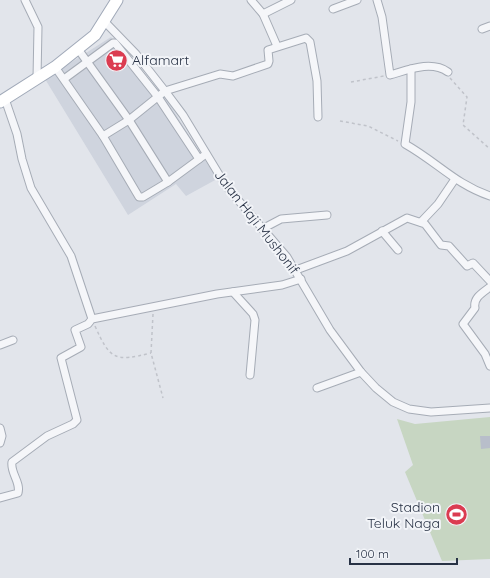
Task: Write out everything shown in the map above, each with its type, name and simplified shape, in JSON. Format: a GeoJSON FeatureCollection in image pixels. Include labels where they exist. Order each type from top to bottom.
{"type":"FeatureCollection","features":[{"type":"Feature","properties":{"kind":"main road"},"geometry":{"type":"LineString","coordinates":[[2,101],[55,67],[100,31],[104,21],[117,0]]}},
{"type":"Feature","properties":{"kind":"street"},"geometry":{"type":"LineString","coordinates":[[25,0],[38,27],[37,78]]}},
{"type":"Feature","properties":{"kind":"street"},"geometry":{"type":"LineString","coordinates":[[251,0],[263,14],[277,46]]}},
{"type":"Feature","properties":{"kind":"street"},"geometry":{"type":"LineString","coordinates":[[263,14],[291,0]]}},
{"type":"Feature","properties":{"kind":"street"},"geometry":{"type":"LineString","coordinates":[[333,9],[356,0]]}},
{"type":"Feature","properties":{"kind":"street"},"geometry":{"type":"LineString","coordinates":[[377,0],[382,17],[390,75],[411,70],[416,67],[432,67],[448,72]]}},
{"type":"Feature","properties":{"kind":"street","name":"Jalan Haji Mushonif"},"geometry":{"type":"LineString","coordinates":[[104,21],[136,54],[183,115],[226,186],[296,270],[330,330],[361,372],[385,396],[399,406],[431,412],[490,408]]}},
{"type":"Feature","properties":{"kind":"street"},"geometry":{"type":"LineString","coordinates":[[482,29],[490,26]]}},
{"type":"Feature","properties":{"kind":"street"},"geometry":{"type":"LineString","coordinates":[[103,136],[129,120],[165,91],[220,74],[233,76],[268,64],[269,61],[267,50],[306,38],[309,40],[317,81],[318,117]]}},
{"type":"Feature","properties":{"kind":"street"},"geometry":{"type":"LineString","coordinates":[[64,79],[115,43],[158,97],[198,159]]}},
{"type":"Feature","properties":{"kind":"street"},"geometry":{"type":"LineString","coordinates":[[78,48],[89,61],[129,120],[168,182]]}},
{"type":"Feature","properties":{"kind":"street"},"geometry":{"type":"LineString","coordinates":[[55,67],[103,136],[139,197],[143,197],[168,182],[206,154]]}},
{"type":"Feature","properties":{"kind":"street"},"geometry":{"type":"LineString","coordinates":[[411,70],[411,102],[406,144],[423,154],[455,180],[475,191],[490,196]]}},
{"type":"Feature","properties":{"kind":"street"},"geometry":{"type":"LineString","coordinates":[[2,101],[17,134],[29,183],[71,256],[92,319]]}},
{"type":"Feature","properties":{"kind":"street"},"geometry":{"type":"LineString","coordinates":[[421,222],[438,204],[455,180]]}},
{"type":"Feature","properties":{"kind":"street"},"geometry":{"type":"LineString","coordinates":[[262,229],[281,219],[327,215]]}},
{"type":"Feature","properties":{"kind":"street"},"geometry":{"type":"LineString","coordinates":[[296,270],[347,251],[407,218],[421,222],[428,227],[441,245],[449,246],[467,266],[473,263],[490,281]]}},
{"type":"Feature","properties":{"kind":"street"},"geometry":{"type":"LineString","coordinates":[[382,231],[398,250]]}},
{"type":"Feature","properties":{"kind":"street"},"geometry":{"type":"LineString","coordinates":[[0,498],[18,492],[18,485],[11,467],[12,462],[47,436],[73,424],[77,420],[61,358],[81,347],[75,330],[88,324],[92,319],[232,292],[282,285],[301,279]]}},
{"type":"Feature","properties":{"kind":"street"},"geometry":{"type":"LineString","coordinates":[[490,287],[477,298],[475,308],[463,324],[485,354],[490,366]]}},
{"type":"Feature","properties":{"kind":"street"},"geometry":{"type":"LineString","coordinates":[[232,292],[253,314],[255,320],[250,375]]}},
{"type":"Feature","properties":{"kind":"street"},"geometry":{"type":"LineString","coordinates":[[0,344],[13,340]]}},
{"type":"Feature","properties":{"kind":"street"},"geometry":{"type":"LineString","coordinates":[[317,388],[361,372]]}},
{"type":"Feature","properties":{"kind":"street"},"geometry":{"type":"LineString","coordinates":[[0,428],[2,436],[0,443]]}},
{"type":"Feature","properties":{"kind":"path"},"geometry":{"type":"LineString","coordinates":[[448,72],[453,83],[467,97],[463,125],[490,149]]}},
{"type":"Feature","properties":{"kind":"path"},"geometry":{"type":"LineString","coordinates":[[351,82],[390,75]]}},
{"type":"Feature","properties":{"kind":"path"},"geometry":{"type":"LineString","coordinates":[[340,121],[368,126],[406,144]]}},
{"type":"Feature","properties":{"kind":"path"},"geometry":{"type":"LineString","coordinates":[[153,308],[151,352],[163,398]]}},
{"type":"Feature","properties":{"kind":"path"},"geometry":{"type":"LineString","coordinates":[[92,319],[103,343],[114,356],[128,359],[151,352]]}},
{"type":"Feature","properties":{"kind":"shaded area"},"geometry":{"type":"Polygon","coordinates":[[[111,37],[165,97],[217,179],[186,196],[176,184],[128,215],[45,79],[111,37]]]}},
{"type":"Feature","properties":{"kind":"green space","name":"Stadion Teluk Naga"},"geometry":{"type":"Polygon","coordinates":[[[490,417],[490,559],[442,561],[405,472],[413,465],[397,419],[415,424],[490,417]]]}},
{"type":"Feature","properties":{"kind":"building"},"geometry":{"type":"Polygon","coordinates":[[[480,436],[490,436],[490,448],[481,449],[480,436]]]}},
{"type":"Feature","properties":{"kind":"place","name":"Alfamart"},"geometry":{"type":"Point","coordinates":[116,60]}},
{"type":"Feature","properties":{"kind":"place","name":"Stadion Teluk Naga"},"geometry":{"type":"Point","coordinates":[456,515]}}]}
